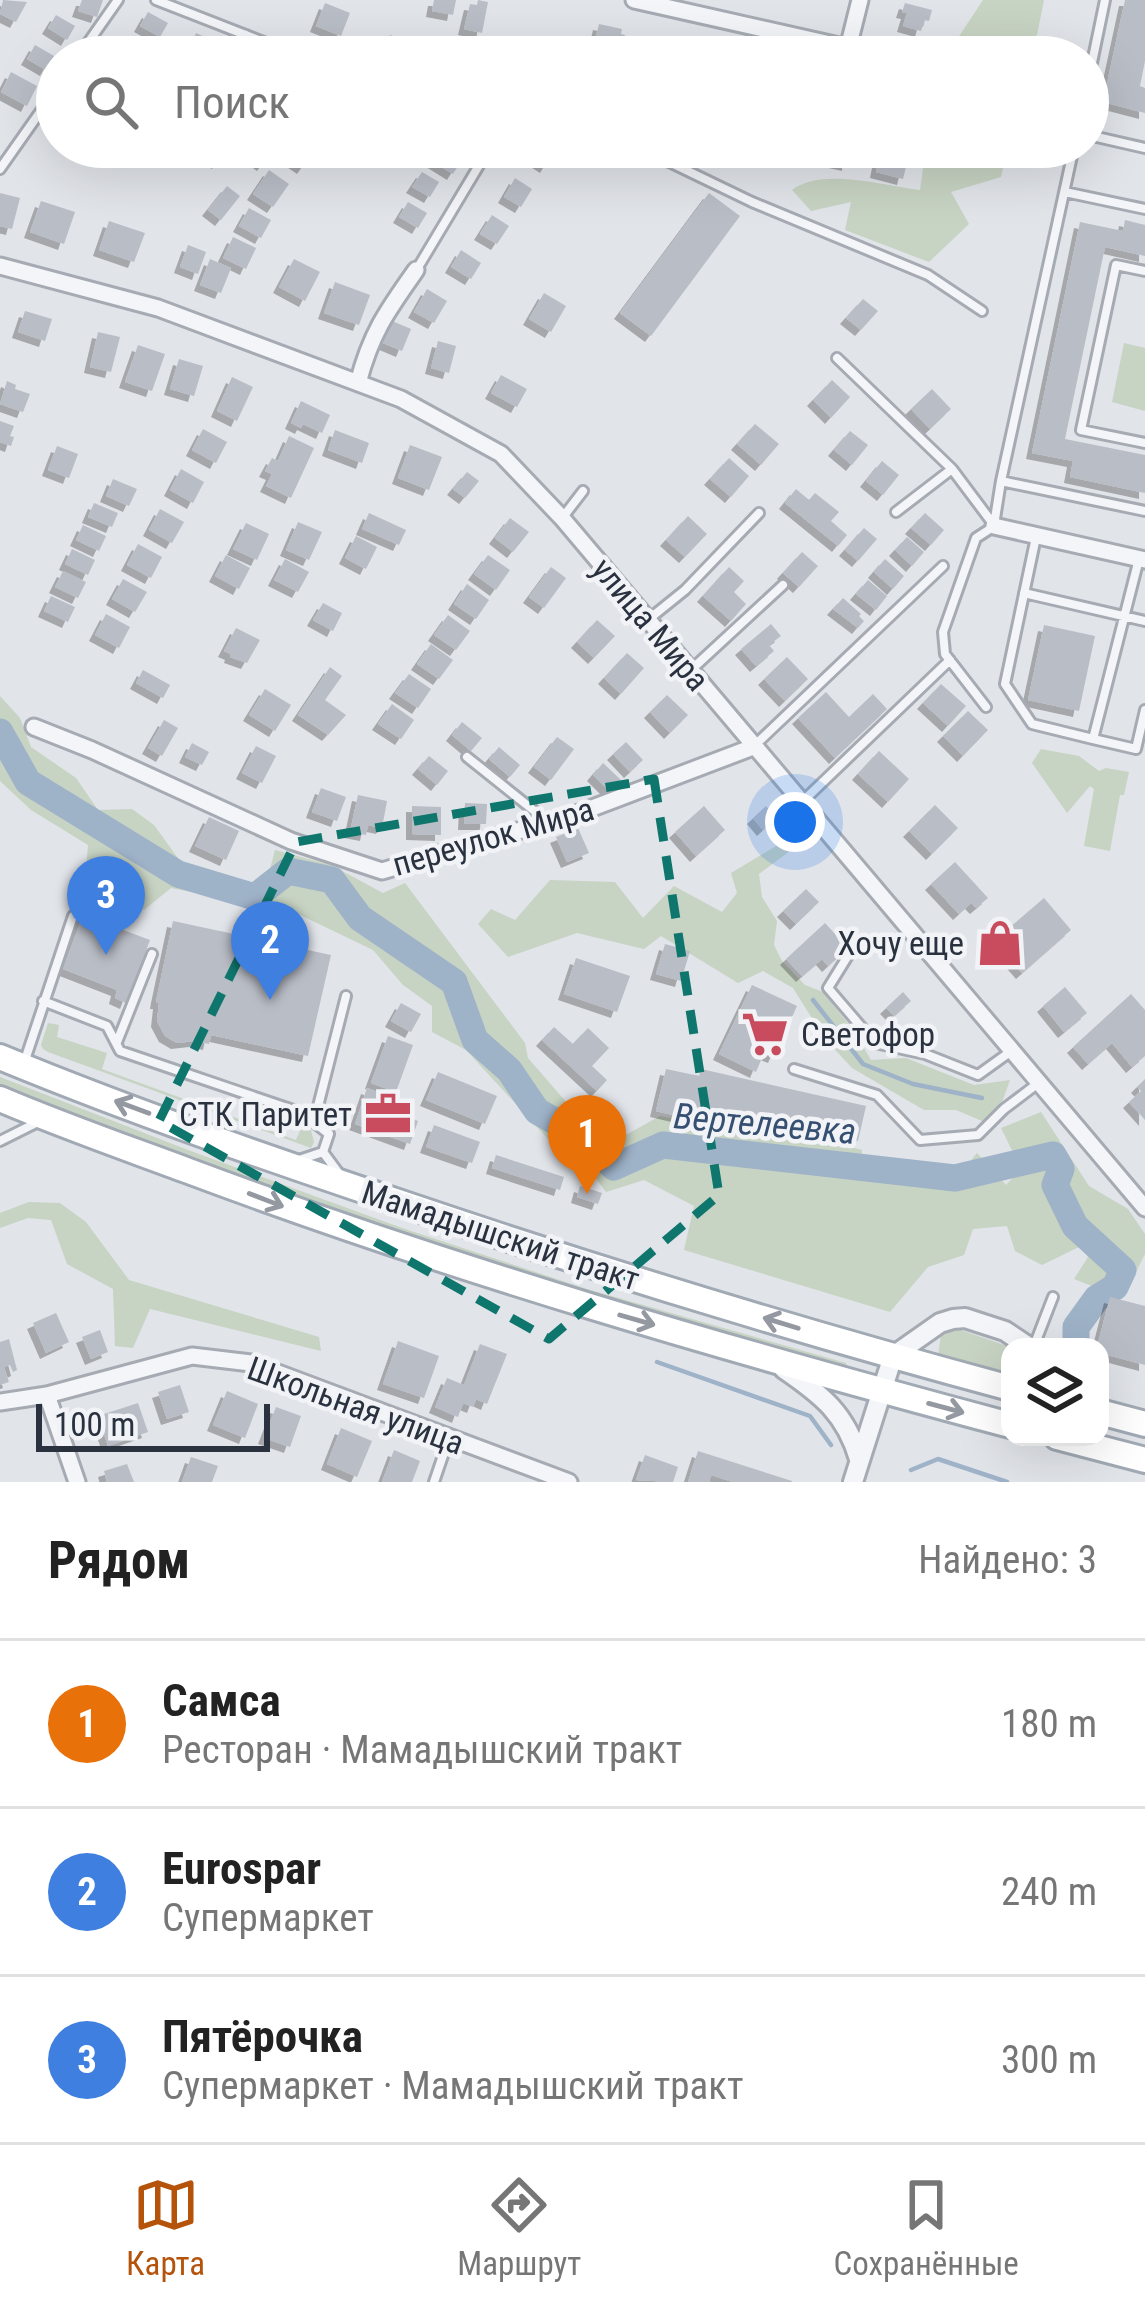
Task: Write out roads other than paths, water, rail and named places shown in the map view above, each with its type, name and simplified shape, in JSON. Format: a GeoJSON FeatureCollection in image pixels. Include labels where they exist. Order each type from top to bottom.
{"type":"FeatureCollection","features":[{"type":"Feature","properties":{"kind":"main road","name":"Мамадышский тракт"},"geometry":{"type":"LineString","coordinates":[[11,1062],[285,1164],[576,1262],[1001,1386]]}},
{"type":"Feature","properties":{"kind":"main road","name":"Мамадышский тракт"},"geometry":{"type":"LineString","coordinates":[[0,1099],[302,1214],[509,1282],[1001,1423]]}},
{"type":"Feature","properties":{"kind":"main road"},"geometry":{"type":"LineString","coordinates":[[1109,1414],[1145,1424]]}},
{"type":"Feature","properties":{"kind":"main road"},"geometry":{"type":"LineString","coordinates":[[1091,1446],[1145,1460]]}},
{"type":"Feature","properties":{"kind":"street"},"geometry":{"type":"LineString","coordinates":[[634,0],[791,36]]}},
{"type":"Feature","properties":{"kind":"street"},"geometry":{"type":"LineString","coordinates":[[851,36],[860,0]]}},
{"type":"Feature","properties":{"kind":"street","name":"улица Мира"},"geometry":{"type":"LineString","coordinates":[[0,266],[158,308],[358,382],[501,454],[562,518],[1145,1208]]}},
{"type":"Feature","properties":{"kind":"street"},"geometry":{"type":"LineString","coordinates":[[358,382],[373,334],[416,270]]}},
{"type":"Feature","properties":{"kind":"street"},"geometry":{"type":"LineString","coordinates":[[994,526],[1142,560]]}},
{"type":"Feature","properties":{"kind":"street","name":"переулок Мира"},"geometry":{"type":"LineString","coordinates":[[34,727],[291,842],[382,871],[579,813],[754,746]]}},
{"type":"Feature","properties":{"kind":"street"},"geometry":{"type":"LineString","coordinates":[[853,1482],[893,1356],[953,1319],[965,1318],[1018,1338]]}},
{"type":"Feature","properties":{"kind":"street","name":"Школьная улица"},"geometry":{"type":"LineString","coordinates":[[0,1402],[47,1395],[192,1356],[251,1364],[568,1482]]}},
{"type":"Feature","properties":{"kind":"street"},"geometry":{"type":"LineString","coordinates":[[766,1357],[833,1408],[852,1436],[859,1460]]}},
{"type":"Feature","properties":{"kind":"street"},"geometry":{"type":"LineString","coordinates":[[47,1395],[77,1482]]}},
{"type":"Feature","properties":{"kind":"lane"},"geometry":{"type":"LineString","coordinates":[[93,36],[118,0]]}},
{"type":"Feature","properties":{"kind":"lane"},"geometry":{"type":"LineString","coordinates":[[156,0],[246,35]]}},
{"type":"Feature","properties":{"kind":"lane"},"geometry":{"type":"LineString","coordinates":[[1098,36],[1106,0]]}},
{"type":"Feature","properties":{"kind":"lane"},"geometry":{"type":"LineString","coordinates":[[0,170],[36,118]]}},
{"type":"Feature","properties":{"kind":"lane"},"geometry":{"type":"LineString","coordinates":[[1109,140],[1145,148]]}},
{"type":"Feature","properties":{"kind":"lane"},"geometry":{"type":"LineString","coordinates":[[416,270],[477,168]]}},
{"type":"Feature","properties":{"kind":"lane"},"geometry":{"type":"LineString","coordinates":[[682,168],[928,275],[982,311]]}},
{"type":"Feature","properties":{"kind":"lane"},"geometry":{"type":"LineString","coordinates":[[994,526],[1070,168]]}},
{"type":"Feature","properties":{"kind":"lane"},"geometry":{"type":"LineString","coordinates":[[1065,192],[1145,209]]}},
{"type":"Feature","properties":{"kind":"lane"},"geometry":{"type":"LineString","coordinates":[[1145,271],[1116,265],[1082,430],[1145,443]]}},
{"type":"Feature","properties":{"kind":"lane"},"geometry":{"type":"LineString","coordinates":[[837,358],[952,469],[994,526]]}},
{"type":"Feature","properties":{"kind":"lane"},"geometry":{"type":"LineString","coordinates":[[896,512],[952,469]]}},
{"type":"Feature","properties":{"kind":"lane"},"geometry":{"type":"LineString","coordinates":[[1001,481],[1145,511]]}},
{"type":"Feature","properties":{"kind":"lane"},"geometry":{"type":"LineString","coordinates":[[562,518],[583,491]]}},
{"type":"Feature","properties":{"kind":"lane"},"geometry":{"type":"LineString","coordinates":[[647,620],[686,590],[759,513]]}},
{"type":"Feature","properties":{"kind":"lane"},"geometry":{"type":"LineString","coordinates":[[986,707],[945,654],[943,632],[976,538],[994,526]]}},
{"type":"Feature","properties":{"kind":"lane"},"geometry":{"type":"LineString","coordinates":[[1036,537],[1004,684],[1032,724],[1136,749],[1145,710]]}},
{"type":"Feature","properties":{"kind":"lane"},"geometry":{"type":"LineString","coordinates":[[1093,739],[1142,560]]}},
{"type":"Feature","properties":{"kind":"lane"},"geometry":{"type":"LineString","coordinates":[[754,746],[943,566]]}},
{"type":"Feature","properties":{"kind":"lane"},"geometry":{"type":"LineString","coordinates":[[690,671],[783,585]]}},
{"type":"Feature","properties":{"kind":"lane"},"geometry":{"type":"LineString","coordinates":[[1024,593],[1145,621]]}},
{"type":"Feature","properties":{"kind":"lane"},"geometry":{"type":"LineString","coordinates":[[801,803],[950,660]]}},
{"type":"Feature","properties":{"kind":"lane"},"geometry":{"type":"LineString","coordinates":[[467,757],[548,822]]}},
{"type":"Feature","properties":{"kind":"lane"},"geometry":{"type":"LineString","coordinates":[[11,1062],[43,1001],[73,916]]}},
{"type":"Feature","properties":{"kind":"lane"},"geometry":{"type":"LineString","coordinates":[[854,946],[828,988],[875,1043],[925,1054],[978,1075],[1011,1051]]}},
{"type":"Feature","properties":{"kind":"lane"},"geometry":{"type":"LineString","coordinates":[[116,1043],[152,954]]}},
{"type":"Feature","properties":{"kind":"lane"},"geometry":{"type":"LineString","coordinates":[[314,1123],[346,996]]}},
{"type":"Feature","properties":{"kind":"lane"},"geometry":{"type":"LineString","coordinates":[[43,1001],[107,1026],[121,1051],[302,1113],[329,1134],[323,1152]]}},
{"type":"Feature","properties":{"kind":"lane"},"geometry":{"type":"LineString","coordinates":[[794,1069],[877,1095],[920,1140],[978,1136],[1038,1083]]}},
{"type":"Feature","properties":{"kind":"lane"},"geometry":{"type":"LineString","coordinates":[[0,1141],[46,1118]]}},
{"type":"Feature","properties":{"kind":"lane"},"geometry":{"type":"LineString","coordinates":[[285,1164],[323,1152]]}},
{"type":"Feature","properties":{"kind":"lane"},"geometry":{"type":"LineString","coordinates":[[323,1152],[349,1186]]}},
{"type":"Feature","properties":{"kind":"lane"},"geometry":{"type":"LineString","coordinates":[[1035,1338],[1053,1297]]}},
{"type":"Feature","properties":{"kind":"lane"},"geometry":{"type":"LineString","coordinates":[[434,1482],[449,1437]]}},
{"type":"Feature","properties":{"kind":"waterway","name":"Вертелеевка"},"geometry":{"type":"LineString","coordinates":[[0,732],[28,782],[178,874],[255,897],[288,871],[332,880],[360,918],[454,982],[475,1040],[509,1070],[537,1111],[579,1135],[614,1167],[663,1145],[955,1178],[1053,1155],[1061,1169],[1055,1185],[1075,1226],[1123,1270],[1115,1287],[1097,1298],[1076,1327],[1076,1338]]}},
{"type":"Feature","properties":{"kind":"waterway"},"geometry":{"type":"LineString","coordinates":[[813,1000],[863,1064],[913,1084],[982,1098]]}},
{"type":"Feature","properties":{"kind":"waterway"},"geometry":{"type":"LineString","coordinates":[[657,1362],[810,1416],[831,1445]]}},
{"type":"Feature","properties":{"kind":"waterway"},"geometry":{"type":"LineString","coordinates":[[911,1470],[938,1459],[1007,1482]]}},
{"type":"Feature","properties":{"kind":"place","name":"Хочу еще"},"geometry":{"type":"Point","coordinates":[1000,943]}},
{"type":"Feature","properties":{"kind":"place","name":"Пятёрочка"},"geometry":{"type":"Point","coordinates":[106,955]}},
{"type":"Feature","properties":{"kind":"place","name":"Eurospar"},"geometry":{"type":"Point","coordinates":[270,1000]}},
{"type":"Feature","properties":{"kind":"place","name":"Светофор"},"geometry":{"type":"Point","coordinates":[765,1034]}},
{"type":"Feature","properties":{"kind":"place","name":"СТК Паритет"},"geometry":{"type":"Point","coordinates":[388,1114]}},
{"type":"Feature","properties":{"kind":"place","name":"Самса"},"geometry":{"type":"Point","coordinates":[587,1194]}}]}
